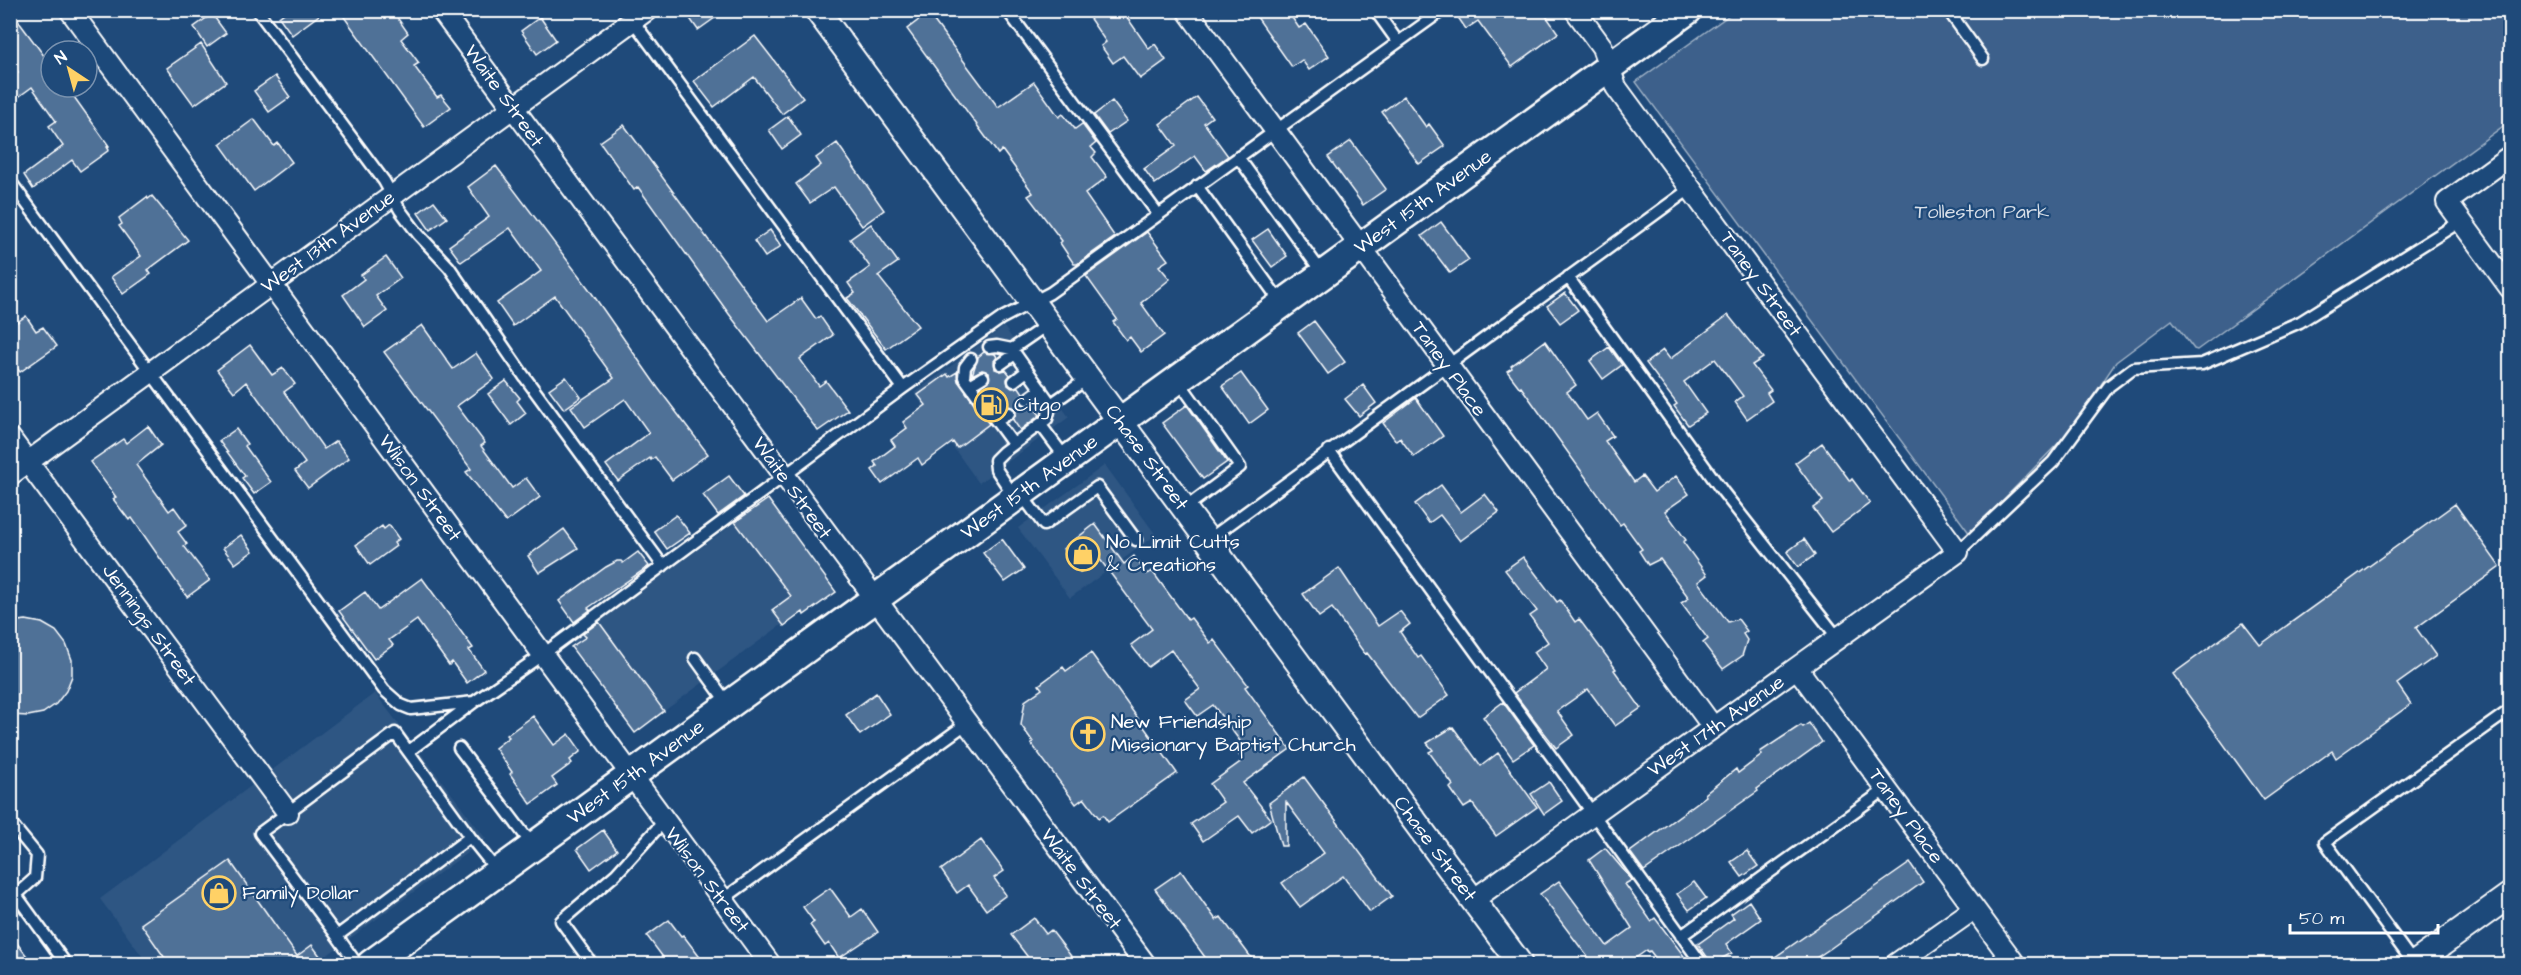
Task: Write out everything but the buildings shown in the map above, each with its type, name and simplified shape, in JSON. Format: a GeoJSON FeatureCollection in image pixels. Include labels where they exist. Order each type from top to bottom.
{"type":"FeatureCollection","features":[{"type":"Feature","properties":{"kind":"main road","name":"West 15th Avenue"},"geometry":{"type":"LineString","coordinates":[[386,960],[533,847],[1688,10]]}},
{"type":"Feature","properties":{"kind":"street","name":"Wilson Street"},"geometry":{"type":"LineString","coordinates":[[70,10],[770,964]]}},
{"type":"Feature","properties":{"kind":"street","name":"Waite Street"},"geometry":{"type":"LineString","coordinates":[[441,10],[874,600],[1145,964]]}},
{"type":"Feature","properties":{"kind":"street","name":"Chase Street"},"geometry":{"type":"LineString","coordinates":[[817,10],[1520,964]]}},
{"type":"Feature","properties":{"kind":"street","name":"Taney Place"},"geometry":{"type":"LineString","coordinates":[[1187,10],[1713,727]]}},
{"type":"Feature","properties":{"kind":"street","name":"Taney Street"},"geometry":{"type":"LineString","coordinates":[[1575,10],[1602,47],[1616,87],[1958,552]]}},
{"type":"Feature","properties":{"kind":"street","name":"West 13th Avenue"},"geometry":{"type":"LineString","coordinates":[[10,475],[513,108],[635,14]]}},
{"type":"Feature","properties":{"kind":"street"},"geometry":{"type":"LineString","coordinates":[[2511,156],[2447,202],[2511,288]]}},
{"type":"Feature","properties":{"kind":"street","name":"Jennings Street"},"geometry":{"type":"LineString","coordinates":[[10,438],[288,813]]}},
{"type":"Feature","properties":{"kind":"street","name":"West 17th Avenue"},"geometry":{"type":"LineString","coordinates":[[1473,900],[1958,552]]}},
{"type":"Feature","properties":{"kind":"street","name":"Taney Place"},"geometry":{"type":"LineString","coordinates":[[1797,668],[2015,964]]}},
{"type":"Feature","properties":{"kind":"street"},"geometry":{"type":"LineString","coordinates":[[2414,964],[2511,895]]}},
{"type":"Feature","properties":{"kind":"street"},"geometry":{"type":"LineString","coordinates":[[1896,964],[1974,909]]}},
{"type":"Feature","properties":{"kind":"lane"},"geometry":{"type":"LineString","coordinates":[[257,10],[384,181],[418,234],[449,267],[524,376],[663,566]]}},
{"type":"Feature","properties":{"kind":"lane"},"geometry":{"type":"LineString","coordinates":[[1007,10],[1158,214]]}},
{"type":"Feature","properties":{"kind":"lane"},"geometry":{"type":"LineString","coordinates":[[1375,10],[1398,42]]}},
{"type":"Feature","properties":{"kind":"lane"},"geometry":{"type":"LineString","coordinates":[[409,751],[903,388],[1002,318],[1050,293],[1443,10]]}},
{"type":"Feature","properties":{"kind":"lane"},"geometry":{"type":"LineString","coordinates":[[1948,10],[1983,59]]}},
{"type":"Feature","properties":{"kind":"lane"},"geometry":{"type":"LineString","coordinates":[[635,14],[903,388]]}},
{"type":"Feature","properties":{"kind":"lane"},"geometry":{"type":"LineString","coordinates":[[1238,157],[1323,274]]}},
{"type":"Feature","properties":{"kind":"lane"},"geometry":{"type":"LineString","coordinates":[[10,181],[152,371],[384,690],[402,705],[411,709],[474,702]]}},
{"type":"Feature","properties":{"kind":"lane"},"geometry":{"type":"LineString","coordinates":[[1197,186],[1282,304]]}},
{"type":"Feature","properties":{"kind":"lane"},"geometry":{"type":"LineString","coordinates":[[1208,540],[1691,188]]}},
{"type":"Feature","properties":{"kind":"lane"},"geometry":{"type":"LineString","coordinates":[[1958,552],[2053,462],[2109,386],[2133,368],[2202,364],[2300,322],[2461,221]]}},
{"type":"Feature","properties":{"kind":"lane"},"geometry":{"type":"LineString","coordinates":[[1568,277],[1723,492],[1838,638]]}},
{"type":"Feature","properties":{"kind":"lane"},"geometry":{"type":"LineString","coordinates":[[1001,364],[1048,324]]}},
{"type":"Feature","properties":{"kind":"lane"},"geometry":{"type":"LineString","coordinates":[[989,347],[997,346],[1014,351],[1051,404]]}},
{"type":"Feature","properties":{"kind":"lane"},"geometry":{"type":"LineString","coordinates":[[971,359],[965,367],[964,376],[1013,444]]}},
{"type":"Feature","properties":{"kind":"lane"},"geometry":{"type":"LineString","coordinates":[[1014,381],[1027,371]]}},
{"type":"Feature","properties":{"kind":"lane"},"geometry":{"type":"LineString","coordinates":[[970,385],[983,377]]}},
{"type":"Feature","properties":{"kind":"lane"},"geometry":{"type":"LineString","coordinates":[[1088,378],[1051,404],[1047,419],[995,460],[996,469],[1044,525],[1097,487],[1136,540]]}},
{"type":"Feature","properties":{"kind":"lane"},"geometry":{"type":"LineString","coordinates":[[1178,380],[1240,467],[1184,508]]}},
{"type":"Feature","properties":{"kind":"lane"},"geometry":{"type":"LineString","coordinates":[[1027,399],[1041,389]]}},
{"type":"Feature","properties":{"kind":"lane"},"geometry":{"type":"LineString","coordinates":[[983,402],[995,393]]}},
{"type":"Feature","properties":{"kind":"lane"},"geometry":{"type":"LineString","coordinates":[[997,422],[1009,412]]}},
{"type":"Feature","properties":{"kind":"lane"},"geometry":{"type":"LineString","coordinates":[[1040,424],[1067,460]]}},
{"type":"Feature","properties":{"kind":"lane"},"geometry":{"type":"LineString","coordinates":[[1329,450],[1702,964]]}},
{"type":"Feature","properties":{"kind":"lane"},"geometry":{"type":"LineString","coordinates":[[695,658],[729,705]]}},
{"type":"Feature","properties":{"kind":"lane"},"geometry":{"type":"LineString","coordinates":[[2414,964],[2325,842],[2511,710]]}},
{"type":"Feature","properties":{"kind":"lane"},"geometry":{"type":"LineString","coordinates":[[722,900],[966,724]]}},
{"type":"Feature","properties":{"kind":"lane"},"geometry":{"type":"LineString","coordinates":[[357,964],[260,833],[396,733],[470,837],[499,872]]}},
{"type":"Feature","properties":{"kind":"lane"},"geometry":{"type":"LineString","coordinates":[[459,748],[533,847]]}},
{"type":"Feature","properties":{"kind":"lane"},"geometry":{"type":"LineString","coordinates":[[1681,936],[1886,789]]}},
{"type":"Feature","properties":{"kind":"lane"},"geometry":{"type":"LineString","coordinates":[[592,964],[561,921],[616,874],[664,821]]}},
{"type":"Feature","properties":{"kind":"lane"},"geometry":{"type":"LineString","coordinates":[[10,822],[37,855],[35,878],[13,897],[66,964]]}},
{"type":"Feature","properties":{"kind":"lane"},"geometry":{"type":"LineString","coordinates":[[337,936],[470,837]]}},
{"type":"Feature","properties":{"kind":"shaded area","name":"Citgo"},"geometry":{"type":"Polygon","coordinates":[[[1004,327],[1069,417],[979,483],[914,393],[1004,327]]]}},
{"type":"Feature","properties":{"kind":"shaded area"},"geometry":{"type":"Polygon","coordinates":[[[1105,465],[1156,535],[1070,598],[1018,528],[1105,465]]]}},
{"type":"Feature","properties":{"kind":"shaded area"},"geometry":{"type":"Polygon","coordinates":[[[768,499],[833,587],[641,728],[572,641],[768,499]]]}},
{"type":"Feature","properties":{"kind":"shaded area"},"geometry":{"type":"Polygon","coordinates":[[[375,693],[486,839],[315,964],[148,964],[100,899],[375,693]]]}},
{"type":"Feature","properties":{"kind":"green space","name":"Tolleston Park"},"geometry":{"type":"Polygon","coordinates":[[[1735,11],[2510,11],[2510,121],[2197,350],[2172,320],[2116,362],[2070,431],[1970,534],[1636,82],[1735,11]]]}},
{"type":"Feature","properties":{"kind":"place","name":"Citgo"},"geometry":{"type":"Point","coordinates":[991,405]}},
{"type":"Feature","properties":{"kind":"place","name":"No Limit Cutts & Creations"},"geometry":{"type":"Point","coordinates":[1083,554]}},
{"type":"Feature","properties":{"kind":"place","name":"New Friendship Missionary Baptist Church"},"geometry":{"type":"Point","coordinates":[1088,734]}},
{"type":"Feature","properties":{"kind":"place","name":"Family Dollar"},"geometry":{"type":"Point","coordinates":[219,893]}}]}
